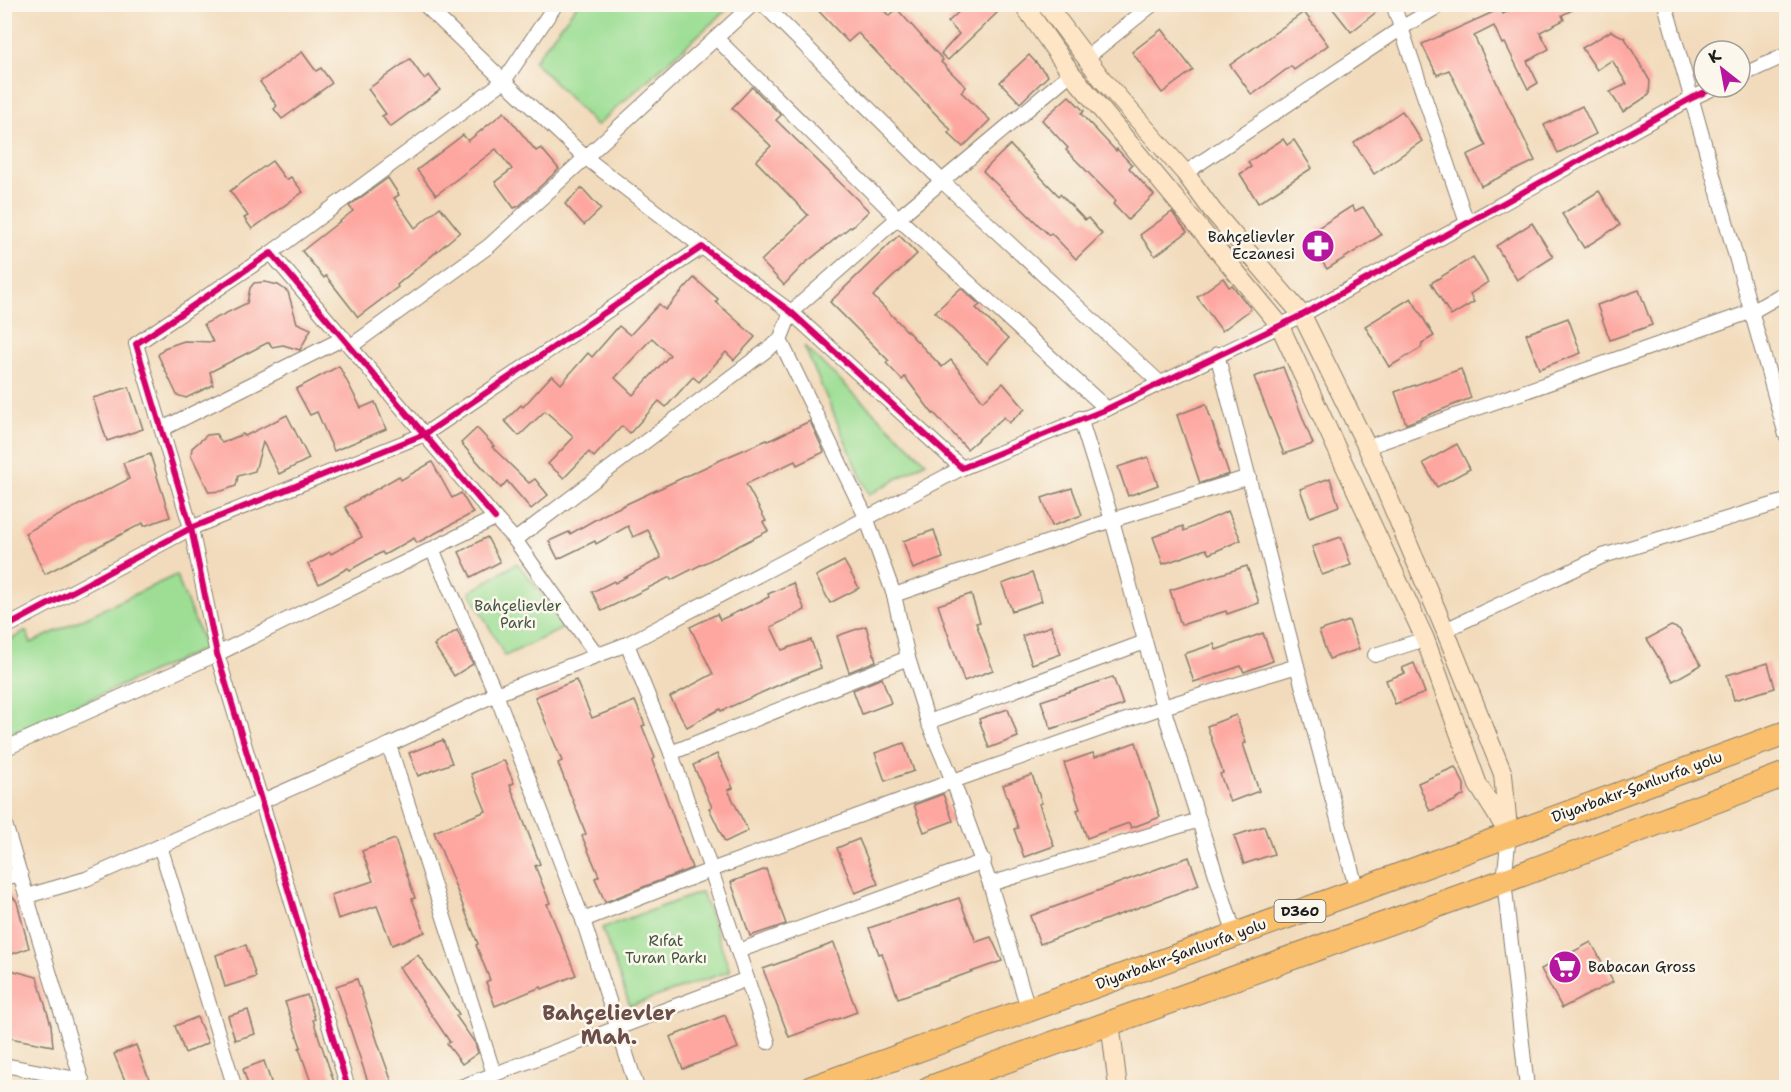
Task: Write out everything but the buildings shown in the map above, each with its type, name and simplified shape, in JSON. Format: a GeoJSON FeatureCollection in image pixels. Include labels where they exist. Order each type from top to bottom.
{"type":"FeatureCollection","features":[{"type":"Feature","properties":{"kind":"highway","name":"Diyarbakır-Şanlıurfa yolu"},"geometry":{"type":"LineString","coordinates":[[812,1088],[1786,733]]}},
{"type":"Feature","properties":{"kind":"highway","name":"D360"},"geometry":{"type":"LineString","coordinates":[[930,1088],[1504,881],[1786,774]]}},
{"type":"Feature","properties":{"kind":"street"},"geometry":{"type":"LineString","coordinates":[[424,4],[586,158],[791,312],[962,468]]}},
{"type":"Feature","properties":{"kind":"street"},"geometry":{"type":"LineString","coordinates":[[348,1088],[217,654],[191,528],[136,344],[271,253],[504,81],[556,4]]}},
{"type":"Feature","properties":{"kind":"street"},"geometry":{"type":"LineString","coordinates":[[162,429],[347,342],[489,246],[753,4]]}},
{"type":"Feature","properties":{"kind":"street"},"geometry":{"type":"LineString","coordinates":[[763,4],[942,181],[1159,382]]}},
{"type":"Feature","properties":{"kind":"street"},"geometry":{"type":"LineString","coordinates":[[1023,4],[1071,73],[1280,324],[1425,639],[1478,785],[1509,834]]}},
{"type":"Feature","properties":{"kind":"street"},"geometry":{"type":"LineString","coordinates":[[1046,4],[1086,58],[1302,315],[1367,447],[1503,774],[1509,834],[1504,881],[1527,1088]]}},
{"type":"Feature","properties":{"kind":"street"},"geometry":{"type":"LineString","coordinates":[[1086,58],[1154,4]]}},
{"type":"Feature","properties":{"kind":"street"},"geometry":{"type":"LineString","coordinates":[[1394,4],[1467,223]]}},
{"type":"Feature","properties":{"kind":"street"},"geometry":{"type":"LineString","coordinates":[[1185,173],[1403,27],[1442,4]]}},
{"type":"Feature","properties":{"kind":"street"},"geometry":{"type":"LineString","coordinates":[[27,896],[86,879],[389,745],[496,694],[627,644],[962,468],[1080,418],[1107,409],[1302,315],[1692,98],[1665,4]]}},
{"type":"Feature","properties":{"kind":"street"},"geometry":{"type":"LineString","coordinates":[[717,39],[898,218],[1107,409]]}},
{"type":"Feature","properties":{"kind":"street"},"geometry":{"type":"LineString","coordinates":[[1752,71],[1786,55]]}},
{"type":"Feature","properties":{"kind":"street"},"geometry":{"type":"LineString","coordinates":[[515,540],[780,340],[791,312],[898,218],[1071,73]]}},
{"type":"Feature","properties":{"kind":"street"},"geometry":{"type":"LineString","coordinates":[[1692,99],[1786,435]]}},
{"type":"Feature","properties":{"kind":"street"},"geometry":{"type":"LineString","coordinates":[[4,628],[191,528],[425,434],[702,247]]}},
{"type":"Feature","properties":{"kind":"street"},"geometry":{"type":"LineString","coordinates":[[271,253],[515,540],[597,655]]}},
{"type":"Feature","properties":{"kind":"street"},"geometry":{"type":"LineString","coordinates":[[1367,447],[1753,311],[1786,292]]}},
{"type":"Feature","properties":{"kind":"street"},"geometry":{"type":"LineString","coordinates":[[780,340],[866,517],[894,595],[908,658],[928,722],[984,861],[1028,1008]]}},
{"type":"Feature","properties":{"kind":"street"},"geometry":{"type":"LineString","coordinates":[[1217,354],[1357,891]]}},
{"type":"Feature","properties":{"kind":"street"},"geometry":{"type":"LineString","coordinates":[[1080,418],[1112,520],[1163,707],[1235,935]]}},
{"type":"Feature","properties":{"kind":"street"},"geometry":{"type":"LineString","coordinates":[[894,595],[1112,520],[1249,477]]}},
{"type":"Feature","properties":{"kind":"street"},"geometry":{"type":"LineString","coordinates":[[1445,630],[1603,556],[1786,501]]}},
{"type":"Feature","properties":{"kind":"street"},"geometry":{"type":"LineString","coordinates":[[4,748],[217,654],[495,518]]}},
{"type":"Feature","properties":{"kind":"street"},"geometry":{"type":"LineString","coordinates":[[432,549],[496,694],[582,920],[637,1088]]}},
{"type":"Feature","properties":{"kind":"street"},"geometry":{"type":"LineString","coordinates":[[1375,655],[1425,639]]}},
{"type":"Feature","properties":{"kind":"street"},"geometry":{"type":"LineString","coordinates":[[928,722],[1145,642]]}},
{"type":"Feature","properties":{"kind":"street"},"geometry":{"type":"LineString","coordinates":[[627,644],[671,753],[768,1042]]}},
{"type":"Feature","properties":{"kind":"street"},"geometry":{"type":"LineString","coordinates":[[671,753],[908,658]]}},
{"type":"Feature","properties":{"kind":"street"},"geometry":{"type":"LineString","coordinates":[[582,920],[953,781],[1163,707],[1297,666]]}},
{"type":"Feature","properties":{"kind":"street"},"geometry":{"type":"LineString","coordinates":[[389,745],[494,1074]]}},
{"type":"Feature","properties":{"kind":"street"},"geometry":{"type":"LineString","coordinates":[[990,884],[1199,820]]}},
{"type":"Feature","properties":{"kind":"street"},"geometry":{"type":"LineString","coordinates":[[4,821],[83,1084]]}},
{"type":"Feature","properties":{"kind":"street"},"geometry":{"type":"LineString","coordinates":[[160,846],[234,1088]]}},
{"type":"Feature","properties":{"kind":"street"},"geometry":{"type":"LineString","coordinates":[[738,951],[984,861]]}},
{"type":"Feature","properties":{"kind":"street"},"geometry":{"type":"LineString","coordinates":[[4,877],[21,875]]}},
{"type":"Feature","properties":{"kind":"street"},"geometry":{"type":"LineString","coordinates":[[458,1088],[747,979]]}},
{"type":"Feature","properties":{"kind":"street"},"geometry":{"type":"LineString","coordinates":[[1110,1022],[1118,1088]]}},
{"type":"Feature","properties":{"kind":"street"},"geometry":{"type":"LineString","coordinates":[[4,1065],[83,1084]]}},
{"type":"Feature","properties":{"kind":"street"},"geometry":{"type":"LineString","coordinates":[[66,1088],[83,1084]]}},
{"type":"Feature","properties":{"kind":"green space"},"geometry":{"type":"Polygon","coordinates":[[[577,5],[732,5],[596,126],[534,61],[577,5]]]}},
{"type":"Feature","properties":{"kind":"green space"},"geometry":{"type":"Polygon","coordinates":[[[804,346],[926,462],[869,495],[804,346]]]}},
{"type":"Feature","properties":{"kind":"green space","name":"Bahçelievler Parkı"},"geometry":{"type":"Polygon","coordinates":[[[517,563],[568,626],[505,656],[470,592],[517,563]]]}},
{"type":"Feature","properties":{"kind":"green space"},"geometry":{"type":"Polygon","coordinates":[[[176,575],[206,648],[5,737],[5,643],[26,631],[31,643],[176,575]]]}},
{"type":"Feature","properties":{"kind":"green space","name":"Rıfat Turan Parkı"},"geometry":{"type":"Polygon","coordinates":[[[702,892],[730,971],[630,1006],[602,928],[702,892]]]}},
{"type":"Feature","properties":{"kind":"cycle path"},"geometry":{"type":"LineString","coordinates":[[4,628],[191,528],[425,434],[702,247],[791,312],[962,468],[1107,409],[1302,315],[1692,98]]}},
{"type":"Feature","properties":{"kind":"cycle path"},"geometry":{"type":"LineString","coordinates":[[348,1088],[217,654],[191,528],[136,344],[271,253],[495,518]]}},
{"type":"Feature","properties":{"kind":"place","name":"Bahçelievler Eczanesi"},"geometry":{"type":"Point","coordinates":[1318,246]}},
{"type":"Feature","properties":{"kind":"place","name":"Babacan Gross"},"geometry":{"type":"Point","coordinates":[1565,967]}},
{"type":"Feature","properties":{"kind":"district","name":"Bahçelievler Mah."},"geometry":{"type":"Point","coordinates":[609,1025]}}]}
